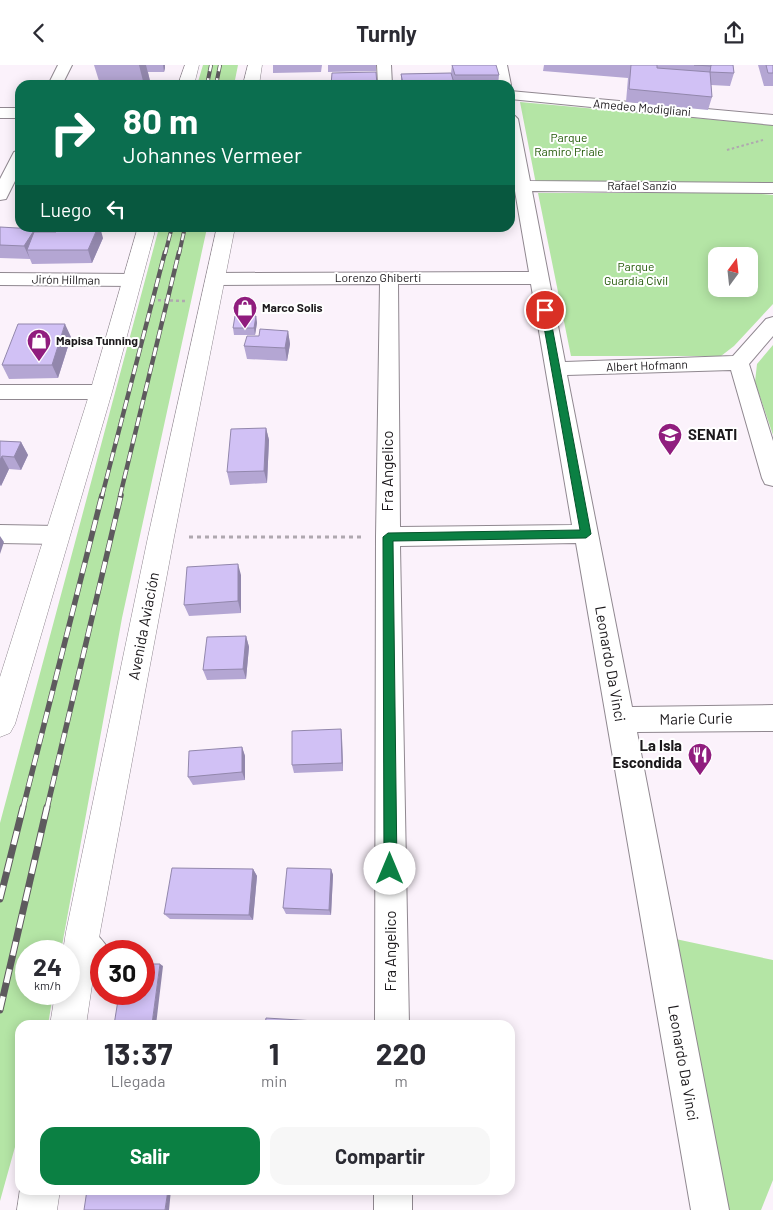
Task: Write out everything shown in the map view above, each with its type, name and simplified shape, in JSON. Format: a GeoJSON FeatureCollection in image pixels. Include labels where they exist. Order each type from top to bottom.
{"type":"FeatureCollection","features":[{"type":"Feature","properties":{"kind":"main road"},"geometry":{"type":"LineString","coordinates":[[188,80],[192,65]]}},
{"type":"Feature","properties":{"kind":"main road"},"geometry":{"type":"LineString","coordinates":[[252,80],[255,65]]}},
{"type":"Feature","properties":{"kind":"main road"},"geometry":{"type":"LineString","coordinates":[[0,724],[101,392],[146,232]]}},
{"type":"Feature","properties":{"kind":"main road","name":"Avenida Aviación"},"geometry":{"type":"LineString","coordinates":[[92,940],[161,537],[225,232]]}},
{"type":"Feature","properties":{"kind":"main road","name":"Avenida Aviación"},"geometry":{"type":"LineString","coordinates":[[69,1020],[90,949]]}},
{"type":"Feature","properties":{"kind":"main road"},"geometry":{"type":"LineString","coordinates":[[37,1210],[39,1195]]}},
{"type":"Feature","properties":{"kind":"street"},"geometry":{"type":"LineString","coordinates":[[58,80],[65,65]]}},
{"type":"Feature","properties":{"kind":"street"},"geometry":{"type":"LineString","coordinates":[[384,65],[385,80]]}},
{"type":"Feature","properties":{"kind":"street"},"geometry":{"type":"LineString","coordinates":[[500,65],[503,80]]}},
{"type":"Feature","properties":{"kind":"street","name":"Amedeo Modigliani"},"geometry":{"type":"LineString","coordinates":[[515,95],[773,120]]}},
{"type":"Feature","properties":{"kind":"street"},"geometry":{"type":"LineString","coordinates":[[0,113],[15,113]]}},
{"type":"Feature","properties":{"kind":"street"},"geometry":{"type":"LineString","coordinates":[[0,195],[15,165]]}},
{"type":"Feature","properties":{"kind":"street","name":"Rafael Sanzio"},"geometry":{"type":"LineString","coordinates":[[516,186],[773,188]]}},
{"type":"Feature","properties":{"kind":"street","name":"Leonardo Da Vinci"},"geometry":{"type":"LineString","coordinates":[[516,186],[539,278],[710,1210]]}},
{"type":"Feature","properties":{"kind":"street","name":"Lorenzo Ghiberti"},"geometry":{"type":"LineString","coordinates":[[214,290],[389,277],[539,278]]}},
{"type":"Feature","properties":{"kind":"street","name":"Fra Angelico"},"geometry":{"type":"LineString","coordinates":[[389,277],[388,537],[392,1020]]}},
{"type":"Feature","properties":{"kind":"street","name":"Jirón Hillman"},"geometry":{"type":"LineString","coordinates":[[0,279],[129,290]]}},
{"type":"Feature","properties":{"kind":"street"},"geometry":{"type":"LineString","coordinates":[[773,323],[739,363],[773,477]]}},
{"type":"Feature","properties":{"kind":"street","name":"Albert Hofmann"},"geometry":{"type":"LineString","coordinates":[[556,369],[739,363]]}},
{"type":"Feature","properties":{"kind":"street"},"geometry":{"type":"LineString","coordinates":[[0,393],[101,392]]}},
{"type":"Feature","properties":{"kind":"street"},"geometry":{"type":"LineString","coordinates":[[0,534],[57,535]]}},
{"type":"Feature","properties":{"kind":"street"},"geometry":{"type":"LineString","coordinates":[[388,537],[586,534]]}},
{"type":"Feature","properties":{"kind":"street","name":"Marie Curie"},"geometry":{"type":"LineString","coordinates":[[620,720],[773,718]]}},
{"type":"Feature","properties":{"kind":"street"},"geometry":{"type":"LineString","coordinates":[[393,1195],[393,1210]]}},
{"type":"Feature","properties":{"kind":"path"},"geometry":{"type":"LineString","coordinates":[[727,150],[764,140]]}},
{"type":"Feature","properties":{"kind":"path"},"geometry":{"type":"LineString","coordinates":[[129,290],[214,290]]}},
{"type":"Feature","properties":{"kind":"path"},"geometry":{"type":"LineString","coordinates":[[161,537],[388,537]]}},
{"type":"Feature","properties":{"kind":"green space"},"geometry":{"type":"Polygon","coordinates":[[[203,65],[238,65],[235,80],[198,80],[203,65]]]}},
{"type":"Feature","properties":{"kind":"green space","name":"Parque Ramiro Priale"},"geometry":{"type":"Polygon","coordinates":[[[520,102],[773,125],[773,185],[536,184],[520,102]]]}},
{"type":"Feature","properties":{"kind":"green space","name":"Parque Guardia Civil"},"geometry":{"type":"Polygon","coordinates":[[[538,193],[752,193],[773,195],[773,304],[734,346],[721,356],[571,356],[538,193]]]}},
{"type":"Feature","properties":{"kind":"green space"},"geometry":{"type":"Polygon","coordinates":[[[158,232],[206,232],[122,618],[63,940],[15,940],[15,1005],[51,1005],[49,1020],[15,1020],[15,1147],[0,1201],[0,823],[158,232]]]}},
{"type":"Feature","properties":{"kind":"green space"},"geometry":{"type":"Polygon","coordinates":[[[773,345],[773,435],[755,382],[757,364],[773,345]]]}},
{"type":"Feature","properties":{"kind":"green space"},"geometry":{"type":"Polygon","coordinates":[[[671,938],[773,960],[773,1180],[761,1210],[726,1210],[671,938]]]}},
{"type":"Feature","properties":{"kind":"building"},"geometry":{"type":"Polygon","coordinates":[[[452,65],[496,65],[499,75],[455,75],[452,65]]]}},
{"type":"Feature","properties":{"kind":"building"},"geometry":{"type":"Polygon","coordinates":[[[631,65],[657,65],[657,68],[710,72],[712,97],[629,89],[631,65]]]}},
{"type":"Feature","properties":{"kind":"building"},"geometry":{"type":"Polygon","coordinates":[[[711,65],[733,65],[734,73],[710,72],[711,65]]]}},
{"type":"Feature","properties":{"kind":"building"},"geometry":{"type":"Polygon","coordinates":[[[766,65],[773,65],[773,73],[768,73],[766,65]]]}},
{"type":"Feature","properties":{"kind":"building"},"geometry":{"type":"Polygon","coordinates":[[[376,72],[377,80],[331,80],[332,73],[376,72]]]}},
{"type":"Feature","properties":{"kind":"building"},"geometry":{"type":"Polygon","coordinates":[[[451,73],[453,80],[402,80],[401,74],[451,73]]]}},
{"type":"Feature","properties":{"kind":"building"},"geometry":{"type":"Polygon","coordinates":[[[0,227],[15,228],[15,232],[33,232],[24,246],[0,245],[0,227]]]}},
{"type":"Feature","properties":{"kind":"building"},"geometry":{"type":"Polygon","coordinates":[[[34,232],[96,232],[88,250],[27,250],[34,232]]]}},
{"type":"Feature","properties":{"kind":"building"},"geometry":{"type":"Polygon","coordinates":[[[235,316],[256,316],[254,328],[233,328],[235,316]]]}},
{"type":"Feature","properties":{"kind":"building"},"geometry":{"type":"Polygon","coordinates":[[[18,324],[65,324],[52,365],[2,365],[18,324]]]}},
{"type":"Feature","properties":{"kind":"building"},"geometry":{"type":"Polygon","coordinates":[[[260,329],[288,331],[285,348],[244,346],[247,336],[259,336],[260,329]]]}},
{"type":"Feature","properties":{"kind":"building"},"geometry":{"type":"Polygon","coordinates":[[[266,428],[264,471],[227,472],[231,429],[266,428]]]}},
{"type":"Feature","properties":{"kind":"building"},"geometry":{"type":"Polygon","coordinates":[[[0,441],[21,442],[14,457],[2,456],[0,460],[0,441]]]}},
{"type":"Feature","properties":{"kind":"building"},"geometry":{"type":"Polygon","coordinates":[[[238,564],[238,601],[184,605],[187,567],[238,564]]]}},
{"type":"Feature","properties":{"kind":"building"},"geometry":{"type":"Polygon","coordinates":[[[246,636],[243,669],[203,670],[207,637],[246,636]]]}},
{"type":"Feature","properties":{"kind":"building"},"geometry":{"type":"Polygon","coordinates":[[[341,729],[342,763],[292,765],[292,731],[341,729]]]}},
{"type":"Feature","properties":{"kind":"building"},"geometry":{"type":"Polygon","coordinates":[[[242,747],[242,772],[188,777],[189,751],[242,747]]]}},
{"type":"Feature","properties":{"kind":"building"},"geometry":{"type":"Polygon","coordinates":[[[172,868],[253,869],[249,915],[164,914],[172,868]]]}},
{"type":"Feature","properties":{"kind":"building"},"geometry":{"type":"Polygon","coordinates":[[[287,868],[331,869],[329,910],[283,908],[287,868]]]}},
{"type":"Feature","properties":{"kind":"building"},"geometry":{"type":"Polygon","coordinates":[[[155,964],[160,964],[155,1002],[155,964]]]}},
{"type":"Feature","properties":{"kind":"building"},"geometry":{"type":"Polygon","coordinates":[[[117,1005],[155,1005],[153,1020],[115,1020],[117,1005]]]}},
{"type":"Feature","properties":{"kind":"building"},"geometry":{"type":"Polygon","coordinates":[[[266,1018],[299,1020],[266,1020],[266,1018]]]}},
{"type":"Feature","properties":{"kind":"building"},"geometry":{"type":"Polygon","coordinates":[[[86,1195],[167,1195],[165,1210],[84,1210],[86,1195]]]}},
{"type":"Feature","properties":{"kind":"railway"},"geometry":{"type":"LineString","coordinates":[[208,80],[211,65]]}},
{"type":"Feature","properties":{"kind":"railway"},"geometry":{"type":"LineString","coordinates":[[217,80],[220,65]]}},
{"type":"Feature","properties":{"kind":"railway"},"geometry":{"type":"LineString","coordinates":[[165,254],[171,232]]}},
{"type":"Feature","properties":{"kind":"railway"},"geometry":{"type":"LineString","coordinates":[[179,254],[184,232]]}},
{"type":"Feature","properties":{"kind":"railway"},"geometry":{"type":"LineString","coordinates":[[102,496],[165,252]]}},
{"type":"Feature","properties":{"kind":"railway"},"geometry":{"type":"LineString","coordinates":[[120,496],[179,252]]}},
{"type":"Feature","properties":{"kind":"railway"},"geometry":{"type":"LineString","coordinates":[[23,808],[102,495]]}},
{"type":"Feature","properties":{"kind":"railway"},"geometry":{"type":"LineString","coordinates":[[47,808],[121,495]]}},
{"type":"Feature","properties":{"kind":"railway"},"geometry":{"type":"LineString","coordinates":[[0,899],[23,807]]}},
{"type":"Feature","properties":{"kind":"railway"},"geometry":{"type":"LineString","coordinates":[[0,1010],[47,807]]}},
{"type":"Feature","properties":{"kind":"place","name":"Marco Solis"},"geometry":{"type":"Point","coordinates":[245,329]}},
{"type":"Feature","properties":{"kind":"place","name":"Mapisa Tunning"},"geometry":{"type":"Point","coordinates":[39,362]}},
{"type":"Feature","properties":{"kind":"place","name":"SENATI"},"geometry":{"type":"Point","coordinates":[670,456]}},
{"type":"Feature","properties":{"kind":"place","name":"La Isla Escondida"},"geometry":{"type":"Point","coordinates":[700,776]}},
{"type":"Feature","properties":{"kind":"route"},"geometry":{"type":"LineString","coordinates":[[390,869],[388,537],[586,534],[545,310]]}}]}
